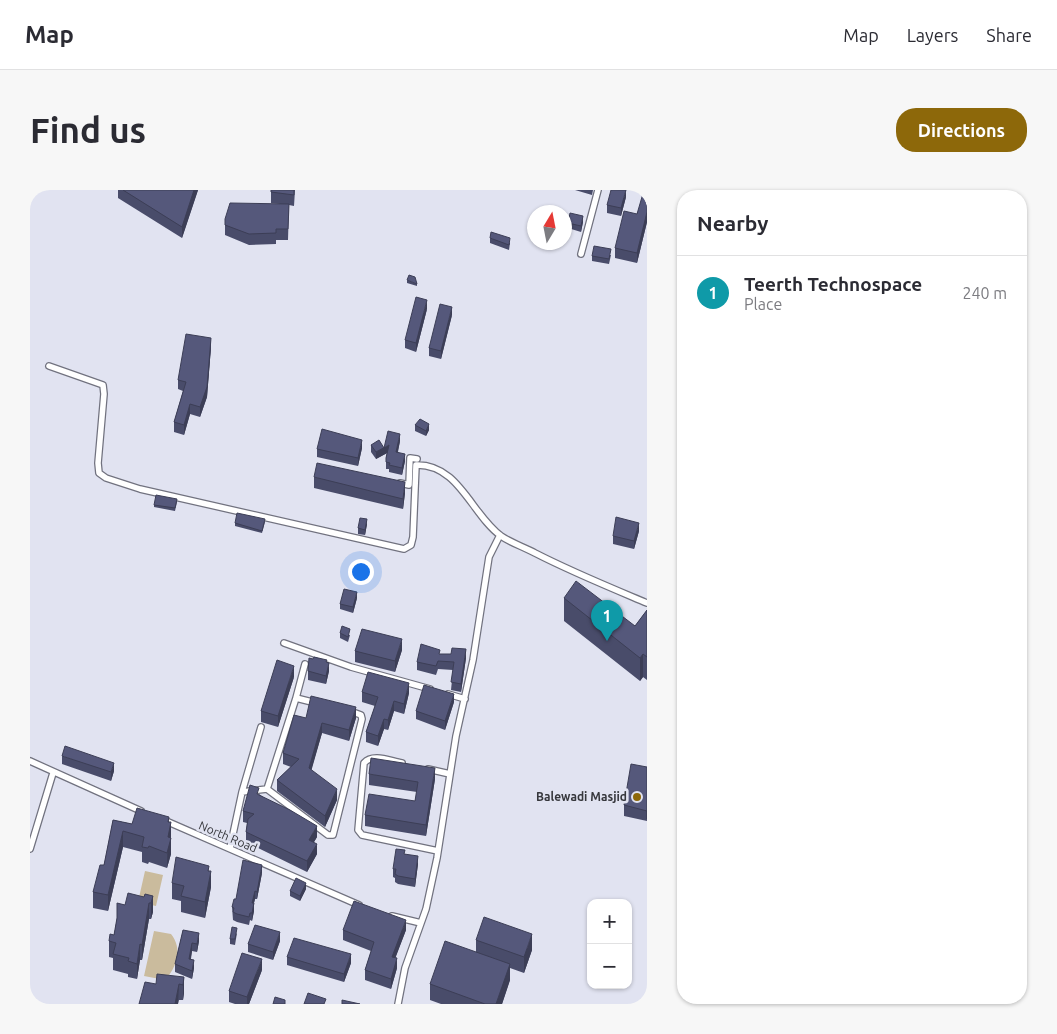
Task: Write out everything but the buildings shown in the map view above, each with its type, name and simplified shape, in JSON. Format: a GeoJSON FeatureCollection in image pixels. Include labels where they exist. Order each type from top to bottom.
{"type":"FeatureCollection","features":[{"type":"Feature","properties":{"kind":"street"},"geometry":{"type":"LineString","coordinates":[[581,254],[598,190]]}},
{"type":"Feature","properties":{"kind":"street"},"geometry":{"type":"LineString","coordinates":[[49,366],[103,385],[104,394],[98,463],[99,473],[106,478],[140,489],[404,549],[411,545],[413,537],[416,465],[428,465],[441,471],[463,490],[472,504],[500,535],[570,571],[647,603]]}},
{"type":"Feature","properties":{"kind":"street"},"geometry":{"type":"LineString","coordinates":[[391,481],[409,485],[410,458],[418,459]]}},
{"type":"Feature","properties":{"kind":"street"},"geometry":{"type":"LineString","coordinates":[[398,1004],[405,968],[421,923],[438,851],[489,557],[500,535]]}},
{"type":"Feature","properties":{"kind":"street"},"geometry":{"type":"LineString","coordinates":[[284,643],[351,667],[465,699]]}},
{"type":"Feature","properties":{"kind":"street"},"geometry":{"type":"LineString","coordinates":[[268,789],[306,664]]}},
{"type":"Feature","properties":{"kind":"street"},"geometry":{"type":"LineString","coordinates":[[296,698],[323,704]]}},
{"type":"Feature","properties":{"kind":"street"},"geometry":{"type":"LineString","coordinates":[[242,792],[268,789],[328,835],[333,835],[362,719],[358,713],[340,709]]}},
{"type":"Feature","properties":{"kind":"street"},"geometry":{"type":"LineString","coordinates":[[230,848],[242,792],[261,727]]}},
{"type":"Feature","properties":{"kind":"street"},"geometry":{"type":"LineString","coordinates":[[409,765],[375,758],[366,761],[358,830],[362,835],[438,851]]}},
{"type":"Feature","properties":{"kind":"street"},"geometry":{"type":"LineString","coordinates":[[30,762],[152,815]]}},
{"type":"Feature","properties":{"kind":"street"},"geometry":{"type":"LineString","coordinates":[[418,767],[450,774]]}},
{"type":"Feature","properties":{"kind":"street"},"geometry":{"type":"LineString","coordinates":[[30,850],[53,773]]}},
{"type":"Feature","properties":{"kind":"street","name":"North Road"},"geometry":{"type":"LineString","coordinates":[[160,819],[363,907]]}},
{"type":"Feature","properties":{"kind":"street"},"geometry":{"type":"LineString","coordinates":[[388,915],[421,923]]}},
{"type":"Feature","properties":{"kind":"shaded area"},"geometry":{"type":"Polygon","coordinates":[[[145,871],[163,875],[156,906],[138,902],[145,871]]]}},
{"type":"Feature","properties":{"kind":"shaded area"},"geometry":{"type":"Polygon","coordinates":[[[154,931],[171,934],[177,946],[178,952],[175,964],[165,980],[144,976],[154,931]]]}},
{"type":"Feature","properties":{"kind":"place","name":"Teerth Technospace"},"geometry":{"type":"Point","coordinates":[607,641]}},
{"type":"Feature","properties":{"kind":"place","name":"Balewadi Masjid"},"geometry":{"type":"Point","coordinates":[637,797]}}]}
